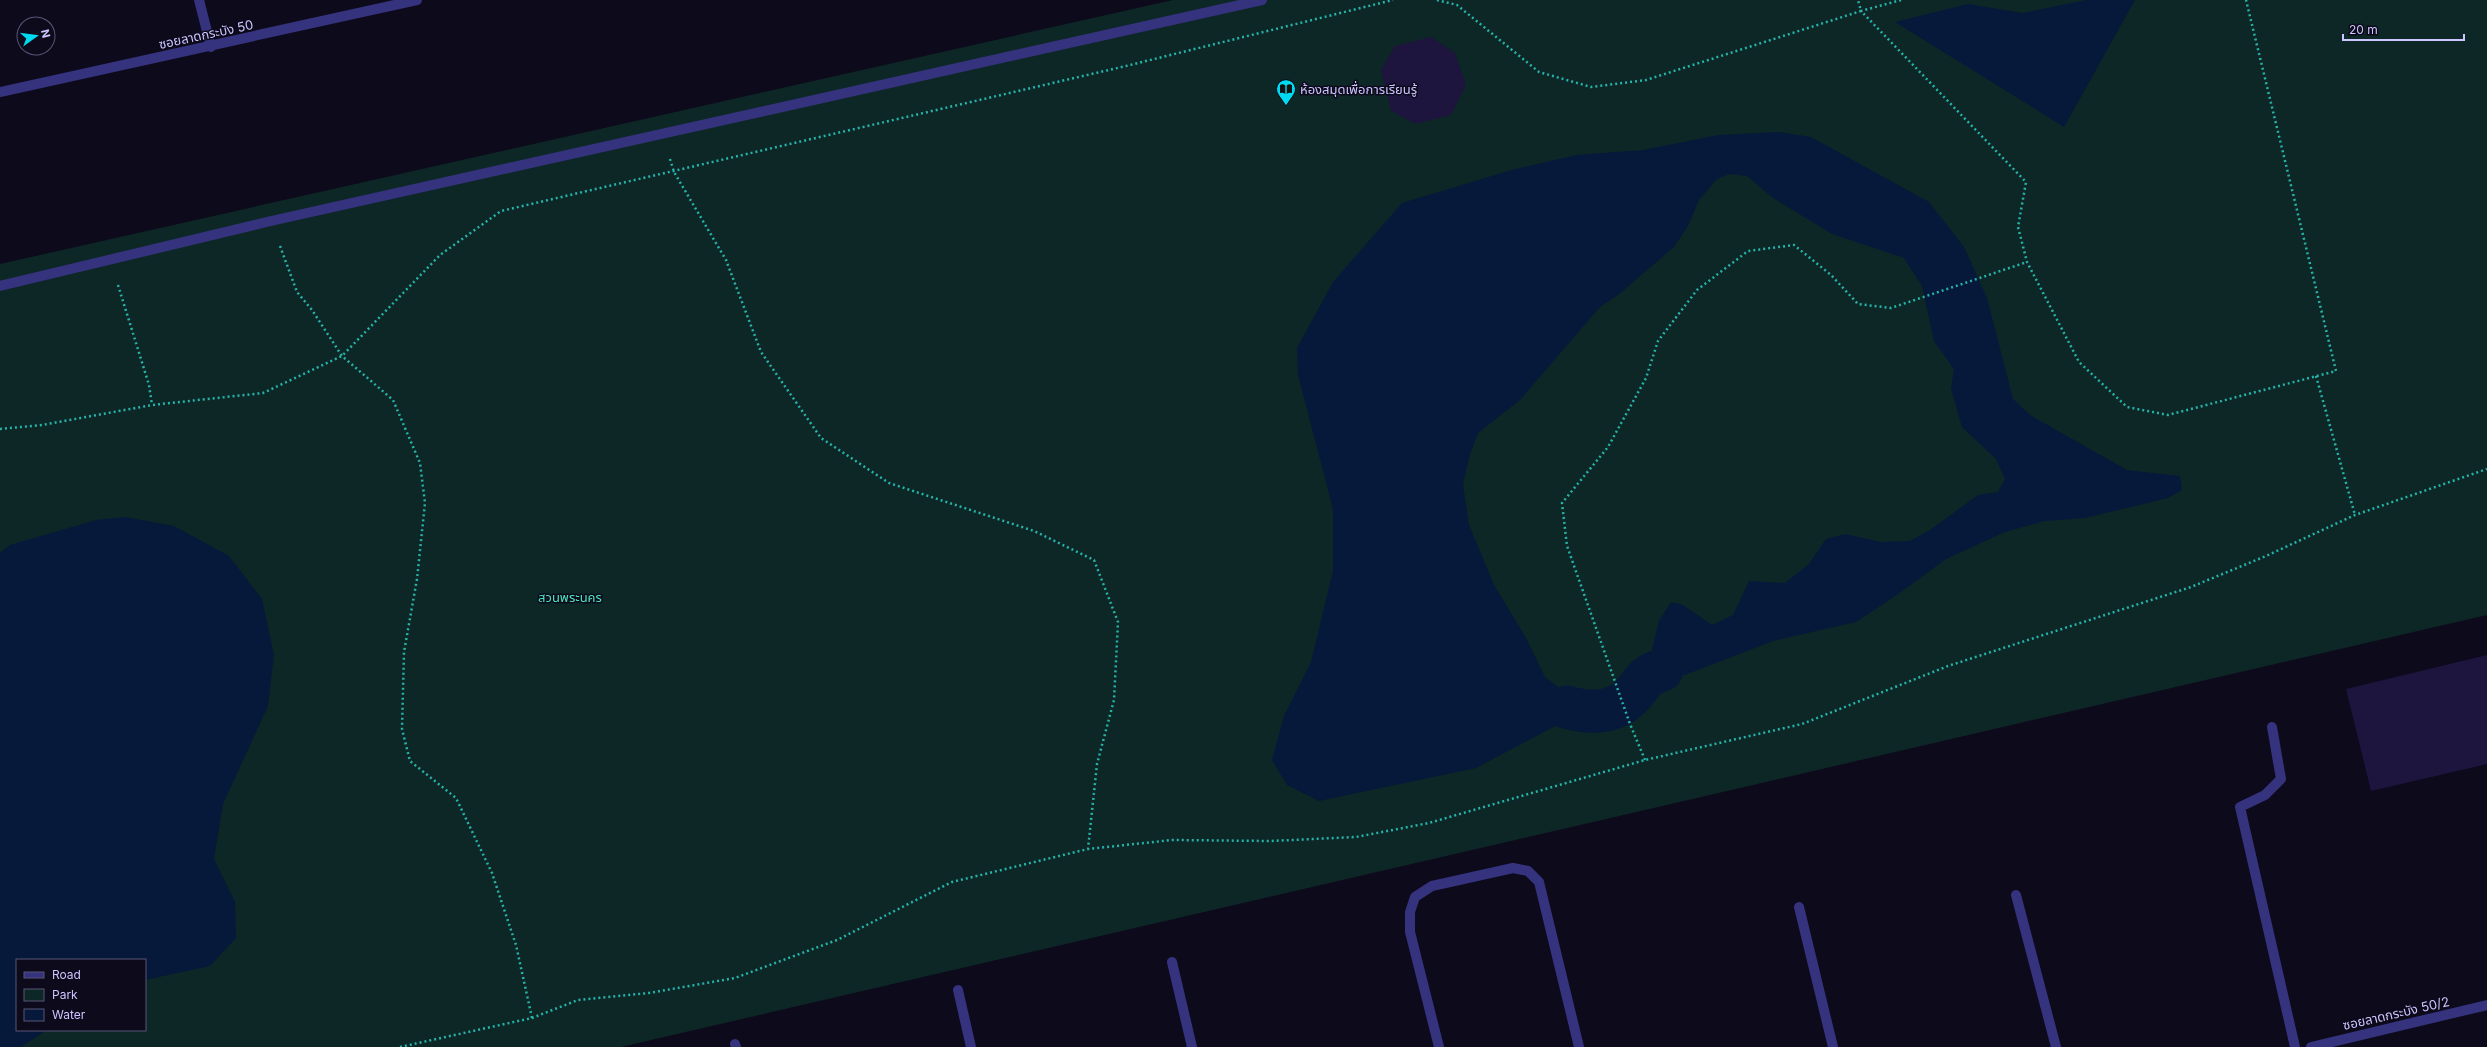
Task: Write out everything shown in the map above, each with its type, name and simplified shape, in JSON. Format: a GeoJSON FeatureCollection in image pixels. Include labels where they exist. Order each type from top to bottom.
{"type":"FeatureCollection","features":[{"type":"Feature","properties":{"kind":"street"},"geometry":{"type":"LineString","coordinates":[[199,0],[211,47]]}},
{"type":"Feature","properties":{"kind":"street","name":"ซอยลาดกระบัง 50"},"geometry":{"type":"LineString","coordinates":[[0,92],[211,47],[417,0]]}},
{"type":"Feature","properties":{"kind":"street"},"geometry":{"type":"LineString","coordinates":[[0,286],[111,261],[271,221],[1262,0]]}},
{"type":"Feature","properties":{"kind":"street"},"geometry":{"type":"LineString","coordinates":[[2272,727],[2281,779],[2265,795],[2240,807],[2295,1047]]}},
{"type":"Feature","properties":{"kind":"street"},"geometry":{"type":"LineString","coordinates":[[1439,1047],[1410,932],[1410,912],[1415,897],[1432,886],[1513,868],[1528,871],[1539,882],[1579,1047]]}},
{"type":"Feature","properties":{"kind":"street"},"geometry":{"type":"LineString","coordinates":[[2016,895],[2056,1047]]}},
{"type":"Feature","properties":{"kind":"street"},"geometry":{"type":"LineString","coordinates":[[1799,907],[1834,1047]]}},
{"type":"Feature","properties":{"kind":"street"},"geometry":{"type":"LineString","coordinates":[[1172,962],[1192,1047]]}},
{"type":"Feature","properties":{"kind":"street"},"geometry":{"type":"LineString","coordinates":[[958,990],[971,1047]]}},
{"type":"Feature","properties":{"kind":"street","name":"ซอยลาดกระบัง 50/2"},"geometry":{"type":"LineString","coordinates":[[2311,1047],[2487,1005]]}},
{"type":"Feature","properties":{"kind":"path"},"geometry":{"type":"LineString","coordinates":[[0,429],[42,426],[152,405],[263,393],[342,356],[440,255],[502,211],[1126,66],[1392,0]]}},
{"type":"Feature","properties":{"kind":"path"},"geometry":{"type":"LineString","coordinates":[[1437,0],[1457,5],[1539,72],[1591,87],[1646,80],[1861,11],[1901,0]]}},
{"type":"Feature","properties":{"kind":"path"},"geometry":{"type":"LineString","coordinates":[[1858,0],[1861,11],[2026,182],[2018,227],[2027,262],[2079,362],[2127,407],[2168,415],[2336,371],[2246,0]]}},
{"type":"Feature","properties":{"kind":"path"},"geometry":{"type":"LineString","coordinates":[[674,172],[726,260],[761,352],[821,438],[889,483],[1034,531],[1094,560],[1118,622],[1114,700],[1097,764],[1088,849]]}},
{"type":"Feature","properties":{"kind":"path"},"geometry":{"type":"LineString","coordinates":[[271,221],[297,292],[312,310],[342,356],[393,400],[420,463],[425,503],[417,579],[404,652],[402,729],[410,761],[456,798],[492,873],[516,945],[532,1018]]}},
{"type":"Feature","properties":{"kind":"path"},"geometry":{"type":"LineString","coordinates":[[1645,760],[1630,724],[1567,546],[1562,503],[1608,447],[1646,378],[1658,341],[1697,290],[1748,251],[1794,245],[1831,275],[1858,304],[1891,308],[2027,262]]}},
{"type":"Feature","properties":{"kind":"path"},"geometry":{"type":"LineString","coordinates":[[111,261],[149,385],[152,405]]}},
{"type":"Feature","properties":{"kind":"path"},"geometry":{"type":"LineString","coordinates":[[2316,376],[2355,515]]}},
{"type":"Feature","properties":{"kind":"path"},"geometry":{"type":"LineString","coordinates":[[400,1047],[532,1018],[578,1000],[650,993],[735,978],[837,940],[952,882],[1088,849],[1172,840],[1270,841],[1356,837],[1429,823],[1645,760],[1802,724],[1948,666],[2190,587],[2266,556],[2355,515],[2487,469]]}},
{"type":"Feature","properties":{"kind":"green space","name":"สวนพระนคร"},"geometry":{"type":"Polygon","coordinates":[[[1173,0],[2487,0],[2487,615],[621,1047],[0,1047],[0,264],[1173,0]]]}},
{"type":"Feature","properties":{"kind":"water"},"geometry":{"type":"Polygon","coordinates":[[[2086,0],[2135,0],[2064,127],[1895,22],[1968,4],[2023,13],[2086,0]]]}},
{"type":"Feature","properties":{"kind":"water"},"geometry":{"type":"Polygon","coordinates":[[[1779,132],[1811,137],[1929,202],[1964,247],[1987,298],[2013,399],[2030,415],[2127,470],[2180,476],[2182,490],[2168,498],[2085,518],[2045,521],[2005,532],[1946,559],[1897,595],[1856,622],[1773,641],[1685,675],[1662,670],[1652,649],[1659,621],[1671,602],[1683,605],[1712,625],[1733,615],[1749,581],[1785,583],[1809,564],[1826,539],[1845,534],[1881,542],[1910,541],[1930,530],[1978,495],[1998,492],[2005,479],[1996,459],[1962,427],[1951,388],[1954,369],[1934,341],[1922,286],[1904,258],[1832,234],[1773,198],[1747,176],[1729,174],[1716,180],[1699,200],[1688,226],[1674,247],[1618,295],[1600,307],[1520,400],[1478,433],[1470,454],[1463,484],[1469,525],[1494,585],[1526,638],[1545,677],[1561,689],[1566,707],[1559,724],[1476,768],[1319,801],[1287,785],[1272,760],[1284,716],[1311,662],[1333,571],[1333,509],[1298,375],[1297,348],[1333,282],[1402,203],[1512,170],[1576,155],[1643,150],[1718,135],[1779,132]]]}},
{"type":"Feature","properties":{"kind":"water"},"geometry":{"type":"Polygon","coordinates":[[[125,517],[174,526],[229,556],[262,599],[274,655],[268,706],[223,804],[214,859],[235,902],[236,938],[210,966],[146,980],[146,959],[16,959],[16,1031],[45,1031],[21,1047],[0,1047],[0,553],[10,545],[96,520],[125,517]]]}},
{"type":"Feature","properties":{"kind":"building"},"geometry":{"type":"Polygon","coordinates":[[[1431,37],[1455,53],[1466,85],[1451,115],[1416,124],[1391,111],[1381,70],[1395,46],[1431,37]]]}},
{"type":"Feature","properties":{"kind":"building"},"geometry":{"type":"Polygon","coordinates":[[[2487,655],[2487,764],[2371,791],[2346,689],[2487,655]]]}},
{"type":"Feature","properties":{"kind":"waterway"},"geometry":{"type":"LineString","coordinates":[[1566,707],[1582,711],[1598,711],[1614,708],[1633,695],[1642,682],[1650,675],[1662,670]]}},
{"type":"Feature","properties":{"kind":"place","name":"ห้องสมุดเพื่อการเรียนรู้"},"geometry":{"type":"Point","coordinates":[1286,106]}}]}
